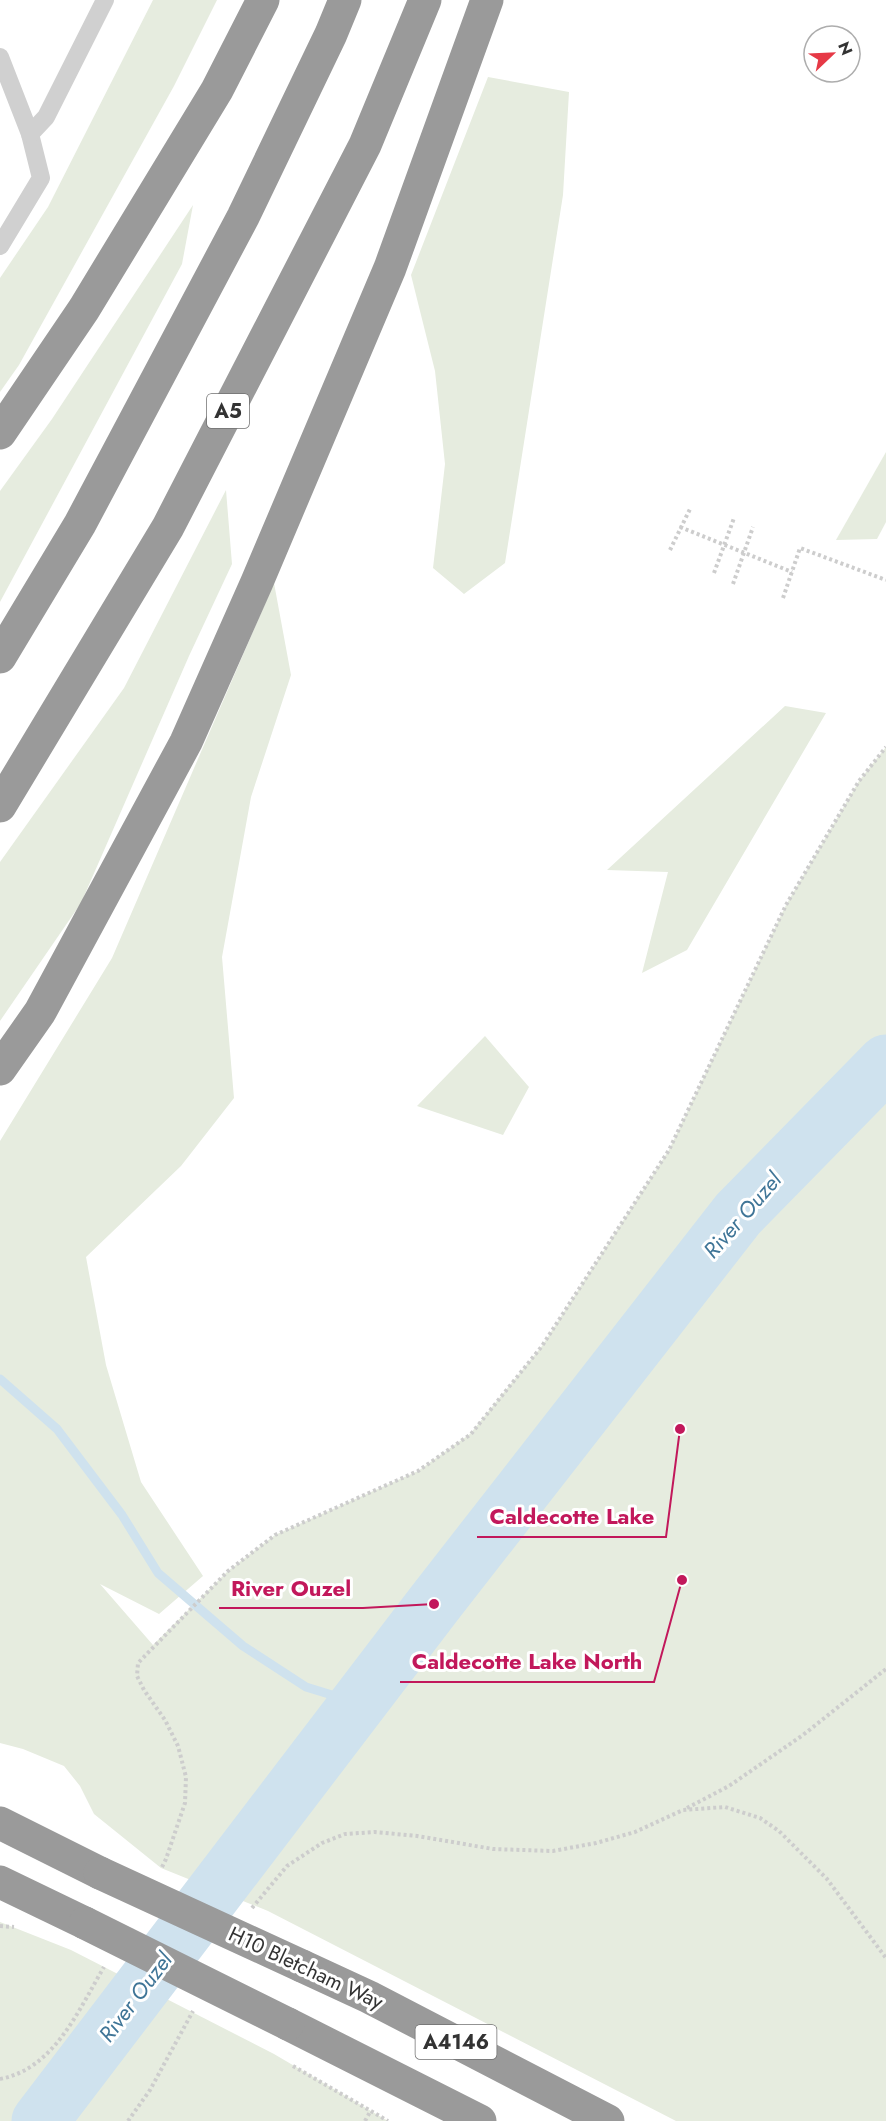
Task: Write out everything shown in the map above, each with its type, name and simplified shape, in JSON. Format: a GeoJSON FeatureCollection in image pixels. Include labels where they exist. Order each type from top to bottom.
{"type":"FeatureCollection","features":[{"type":"Feature","properties":{"kind":"highway"},"geometry":{"type":"LineString","coordinates":[[0,433],[84,309],[205,110],[263,0]]}},
{"type":"Feature","properties":{"kind":"highway"},"geometry":{"type":"LineString","coordinates":[[0,657],[80,524],[243,217],[345,0]]}},
{"type":"Feature","properties":{"kind":"highway","name":"A5"},"geometry":{"type":"LineString","coordinates":[[0,806],[168,527],[365,146],[425,0]]}},
{"type":"Feature","properties":{"kind":"highway"},"geometry":{"type":"LineString","coordinates":[[0,1070],[40,1012],[186,742],[257,582],[390,268],[487,0]]}},
{"type":"Feature","properties":{"kind":"highway","name":"H10 Bletcham Way"},"geometry":{"type":"LineString","coordinates":[[0,1823],[100,1873],[369,1997],[608,2121]]}},
{"type":"Feature","properties":{"kind":"highway","name":"A4146"},"geometry":{"type":"LineString","coordinates":[[0,1882],[480,2121]]}},
{"type":"Feature","properties":{"kind":"lane"},"geometry":{"type":"LineString","coordinates":[[30,134],[46,117],[105,0]]}},
{"type":"Feature","properties":{"kind":"lane"},"geometry":{"type":"LineString","coordinates":[[0,57],[30,134],[41,178],[0,246]]}},
{"type":"Feature","properties":{"kind":"path"},"geometry":{"type":"LineString","coordinates":[[670,550],[690,509]]}},
{"type":"Feature","properties":{"kind":"path"},"geometry":{"type":"LineString","coordinates":[[714,573],[734,518]]}},
{"type":"Feature","properties":{"kind":"path"},"geometry":{"type":"LineString","coordinates":[[680,527],[792,572]]}},
{"type":"Feature","properties":{"kind":"path"},"geometry":{"type":"LineString","coordinates":[[733,584],[753,527]]}},
{"type":"Feature","properties":{"kind":"path"},"geometry":{"type":"LineString","coordinates":[[783,598],[800,548],[886,580]]}},
{"type":"Feature","properties":{"kind":"path"},"geometry":{"type":"LineString","coordinates":[[153,1646],[228,1571],[275,1535],[418,1471],[471,1434],[542,1347],[669,1150],[786,904],[859,781],[886,747]]}},
{"type":"Feature","properties":{"kind":"path"},"geometry":{"type":"LineString","coordinates":[[248,1914],[287,1866],[322,1843],[345,1834],[375,1832],[417,1836],[493,1849],[553,1851],[596,1843],[635,1832],[729,1786],[803,1735],[886,1669]]}},
{"type":"Feature","properties":{"kind":"path"},"geometry":{"type":"LineString","coordinates":[[683,1810],[725,1807],[760,1818],[779,1831],[827,1879],[886,1958]]}},
{"type":"Feature","properties":{"kind":"path"},"geometry":{"type":"LineString","coordinates":[[128,2121],[150,2090],[198,2001]]}},
{"type":"Feature","properties":{"kind":"path"},"geometry":{"type":"LineString","coordinates":[[284,2060],[388,2121]]}},
{"type":"Feature","properties":{"kind":"path"},"geometry":{"type":"LineString","coordinates":[[365,2121],[370,2112]]}},
{"type":"Feature","properties":{"kind":"shaded area"},"geometry":{"type":"Polygon","coordinates":[[[153,0],[217,0],[174,86],[19,365],[0,392],[0,278],[48,207],[153,0]]]}},
{"type":"Feature","properties":{"kind":"shaded area"},"geometry":{"type":"Polygon","coordinates":[[[488,77],[569,92],[563,195],[505,563],[464,594],[433,568],[445,464],[435,371],[411,275],[488,77]]]}},
{"type":"Feature","properties":{"kind":"shaded area"},"geometry":{"type":"Polygon","coordinates":[[[193,205],[182,264],[0,602],[0,491],[52,419],[193,205]]]}},
{"type":"Feature","properties":{"kind":"shaded area"},"geometry":{"type":"Polygon","coordinates":[[[886,452],[886,522],[877,539],[836,540],[886,452]]]}},
{"type":"Feature","properties":{"kind":"shaded area"},"geometry":{"type":"Polygon","coordinates":[[[226,490],[232,564],[189,656],[81,903],[0,1021],[0,862],[124,688],[226,490]]]}},
{"type":"Feature","properties":{"kind":"shaded area"},"geometry":{"type":"Polygon","coordinates":[[[274,583],[291,675],[251,797],[222,957],[234,1098],[181,1166],[86,1257],[106,1365],[141,1482],[203,1576],[159,1614],[100,1584],[153,1645],[228,1571],[275,1535],[418,1471],[470,1434],[542,1346],[669,1150],[786,905],[859,781],[886,747],[886,2121],[676,2121],[268,1911],[161,1868],[94,1814],[80,1786],[64,1766],[23,1749],[0,1743],[0,1141],[112,958],[274,583]]]}},
{"type":"Feature","properties":{"kind":"shaded area"},"geometry":{"type":"Polygon","coordinates":[[[785,706],[826,713],[687,950],[642,973],[668,872],[607,870],[785,706]]]}},
{"type":"Feature","properties":{"kind":"shaded area"},"geometry":{"type":"Polygon","coordinates":[[[485,1036],[529,1087],[503,1135],[417,1106],[485,1036]]]}},
{"type":"Feature","properties":{"kind":"shaded area"},"geometry":{"type":"Polygon","coordinates":[[[0,1922],[71,1950],[274,2054],[388,2121],[0,2121],[0,1922]]]}},
{"type":"Feature","properties":{"kind":"waterway","name":"River Ouzel"},"geometry":{"type":"LineString","coordinates":[[40,2121],[434,1604],[738,1214],[886,1063]]}},
{"type":"Feature","properties":{"kind":"waterway"},"geometry":{"type":"LineString","coordinates":[[0,1379],[57,1429],[122,1515],[158,1573],[243,1646],[306,1687],[358,1703]]}},
{"type":"Feature","properties":{"kind":"place","name":"Caldecotte Lake"},"geometry":{"type":"Point","coordinates":[680,1429]}},
{"type":"Feature","properties":{"kind":"place","name":"Caldecotte Lake North"},"geometry":{"type":"Point","coordinates":[682,1580]}},
{"type":"Feature","properties":{"kind":"place","name":"River Ouzel"},"geometry":{"type":"Point","coordinates":[434,1604]}}]}
